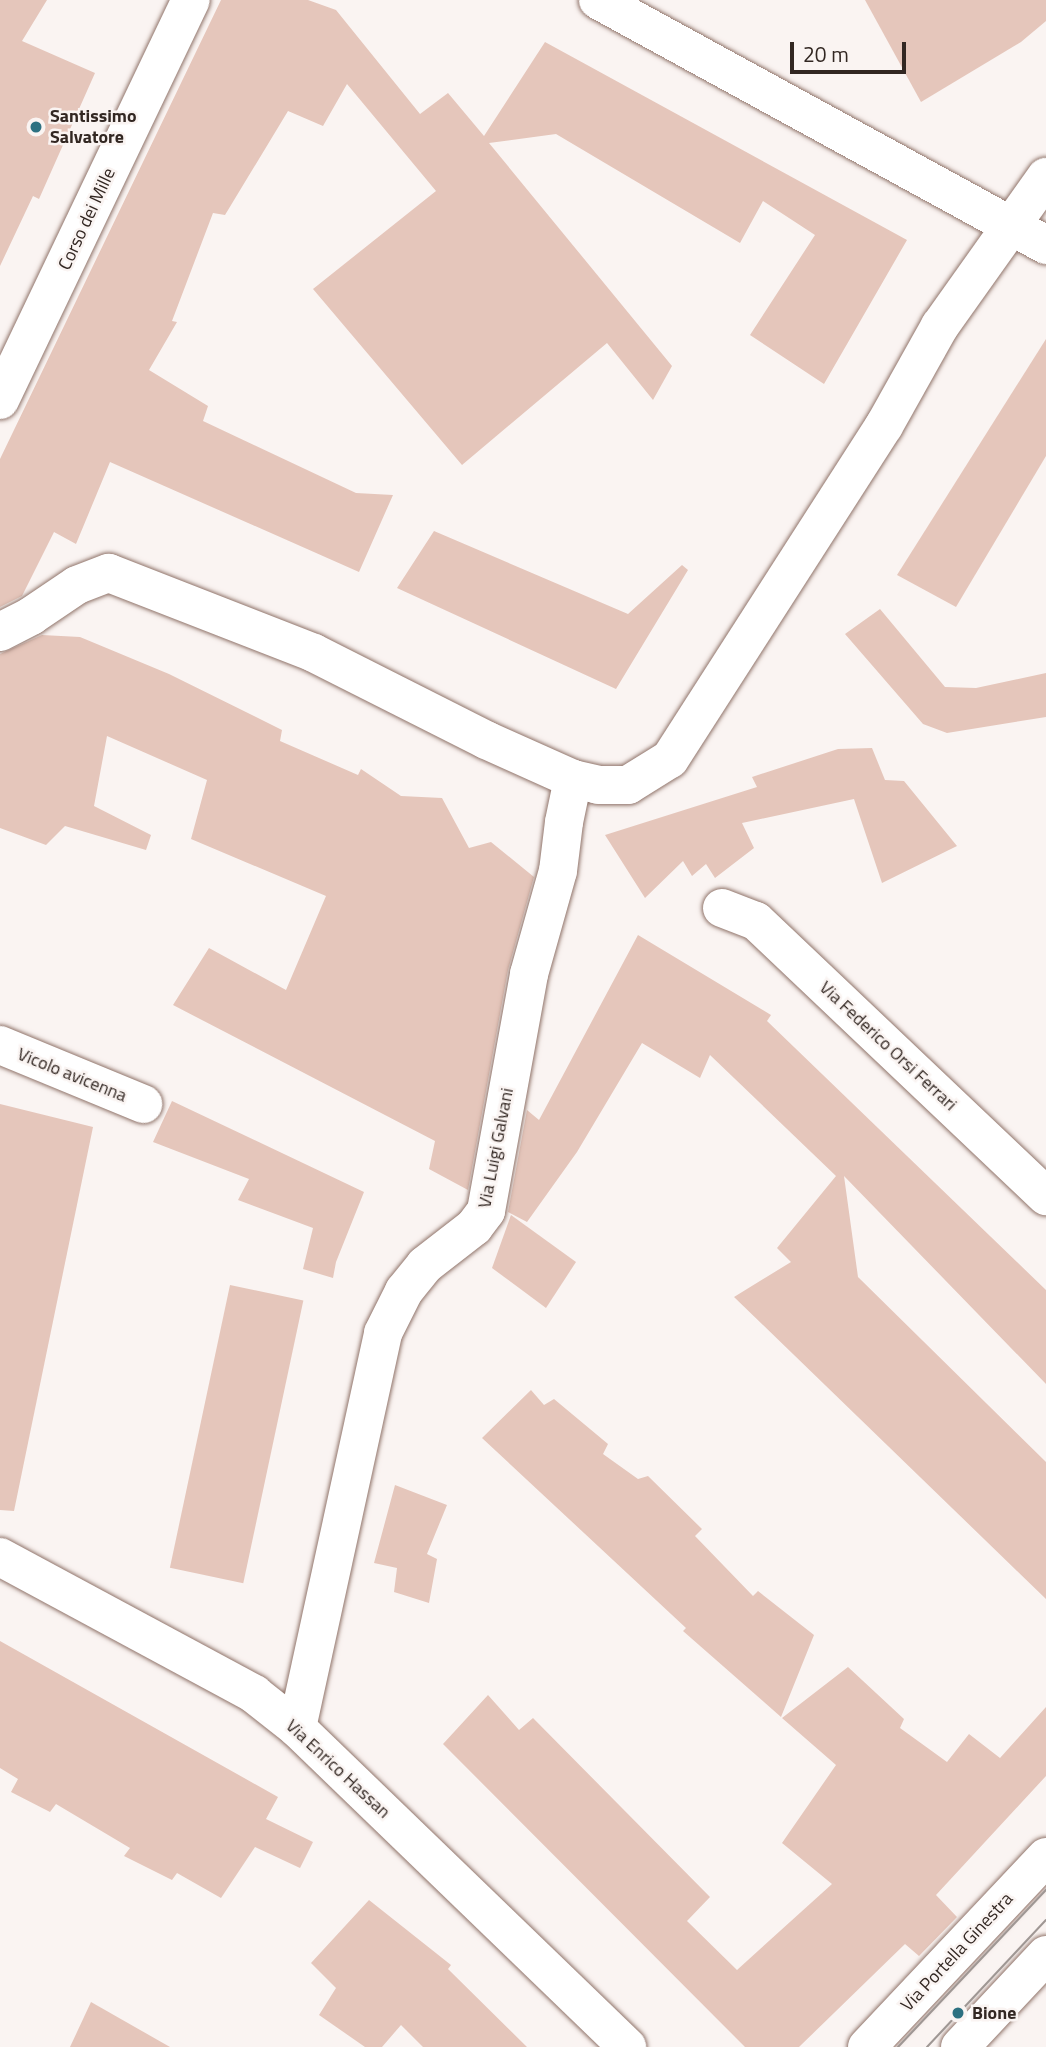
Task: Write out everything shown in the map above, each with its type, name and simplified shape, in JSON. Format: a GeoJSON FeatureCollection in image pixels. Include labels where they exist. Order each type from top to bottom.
{"type":"FeatureCollection","features":[{"type":"Feature","properties":{"kind":"street","name":"Corso dei Mille"},"geometry":{"type":"LineString","coordinates":[[0,400],[191,0]]}},
{"type":"Feature","properties":{"kind":"street"},"geometry":{"type":"LineString","coordinates":[[598,0],[1046,245]]}},
{"type":"Feature","properties":{"kind":"street"},"geometry":{"type":"LineString","coordinates":[[0,632],[31,616],[77,585],[109,573],[314,653],[486,740],[573,779],[597,785],[628,785],[670,759],[884,426],[940,326],[1046,177]]}},
{"type":"Feature","properties":{"kind":"street","name":"Via Luigi Galvani"},"geometry":{"type":"LineString","coordinates":[[297,1728],[383,1333],[404,1291],[425,1265],[474,1227],[486,1211],[529,974],[558,872],[573,779]]}},
{"type":"Feature","properties":{"kind":"street","name":"Via Federico Orsi Ferrari"},"geometry":{"type":"LineString","coordinates":[[722,908],[756,921],[1046,1196]]}},
{"type":"Feature","properties":{"kind":"street","name":"Vicolo avicenna"},"geometry":{"type":"LineString","coordinates":[[0,1045],[143,1104]]}},
{"type":"Feature","properties":{"kind":"street","name":"Via Enrico Hassan"},"geometry":{"type":"LineString","coordinates":[[0,1557],[254,1694],[297,1728],[626,2047]]}},
{"type":"Feature","properties":{"kind":"street","name":"Via Portella Ginestra"},"geometry":{"type":"LineString","coordinates":[[867,2047],[1046,1857]]}},
{"type":"Feature","properties":{"kind":"street"},"geometry":{"type":"LineString","coordinates":[[960,2047],[1046,1955]]}},
{"type":"Feature","properties":{"kind":"building","name":"Santissimo Salvatore"},"geometry":{"type":"Polygon","coordinates":[[[0,0],[47,0],[22,41],[95,73],[39,199],[33,196],[0,266],[0,0]]]}},
{"type":"Feature","properties":{"kind":"building"},"geometry":{"type":"Polygon","coordinates":[[[221,0],[308,0],[336,10],[420,114],[448,93],[484,136],[545,42],[907,240],[824,384],[750,335],[815,235],[763,201],[740,243],[556,134],[489,143],[672,366],[653,400],[607,343],[462,465],[313,289],[436,191],[347,84],[323,126],[288,111],[225,215],[213,213],[172,321],[177,322],[149,370],[208,406],[203,421],[356,493],[393,495],[359,572],[110,462],[76,544],[54,532],[22,596],[0,607],[0,459],[221,0]]]}},
{"type":"Feature","properties":{"kind":"building"},"geometry":{"type":"Polygon","coordinates":[[[865,0],[1046,0],[1046,21],[1021,42],[921,102],[865,0]]]}},
{"type":"Feature","properties":{"kind":"building"},"geometry":{"type":"Polygon","coordinates":[[[1046,339],[1046,456],[956,607],[897,575],[1046,339]]]}},
{"type":"Feature","properties":{"kind":"building"},"geometry":{"type":"Polygon","coordinates":[[[434,531],[628,614],[682,565],[688,570],[616,689],[397,588],[434,531]]]}},
{"type":"Feature","properties":{"kind":"building"},"geometry":{"type":"Polygon","coordinates":[[[880,609],[945,687],[976,688],[1046,673],[1046,717],[947,733],[923,724],[845,634],[880,609]]]}},
{"type":"Feature","properties":{"kind":"building"},"geometry":{"type":"Polygon","coordinates":[[[42,635],[80,637],[169,674],[282,730],[280,741],[358,775],[361,769],[401,796],[442,798],[469,848],[491,842],[534,877],[508,970],[468,1190],[429,1169],[435,1141],[173,1005],[209,948],[286,990],[326,896],[191,839],[207,780],[107,736],[94,806],[151,835],[146,850],[65,826],[46,845],[0,828],[0,654],[42,635]]]}},
{"type":"Feature","properties":{"kind":"building"},"geometry":{"type":"Polygon","coordinates":[[[872,748],[885,780],[904,781],[957,846],[882,883],[854,799],[742,823],[754,848],[715,878],[706,864],[692,876],[683,861],[645,898],[605,835],[757,787],[752,777],[838,749],[872,748]]]}},
{"type":"Feature","properties":{"kind":"building"},"geometry":{"type":"Polygon","coordinates":[[[638,935],[771,1015],[767,1021],[1046,1290],[1046,1384],[844,1176],[858,1277],[1046,1462],[1046,1599],[734,1297],[791,1262],[777,1248],[836,1176],[710,1055],[700,1078],[642,1043],[577,1152],[527,1222],[508,1212],[527,1110],[539,1120],[638,935]]]}},
{"type":"Feature","properties":{"kind":"building"},"geometry":{"type":"Polygon","coordinates":[[[172,1101],[364,1192],[336,1262],[333,1278],[303,1269],[313,1228],[238,1200],[249,1179],[153,1142],[172,1101]]]}},
{"type":"Feature","properties":{"kind":"building"},"geometry":{"type":"Polygon","coordinates":[[[0,1104],[93,1127],[14,1511],[0,1510],[0,1104]]]}},
{"type":"Feature","properties":{"kind":"building"},"geometry":{"type":"Polygon","coordinates":[[[511,1215],[576,1262],[546,1308],[492,1268],[511,1215]]]}},
{"type":"Feature","properties":{"kind":"building"},"geometry":{"type":"Polygon","coordinates":[[[230,1285],[303,1301],[243,1583],[170,1568],[230,1285]]]}},
{"type":"Feature","properties":{"kind":"building"},"geometry":{"type":"Polygon","coordinates":[[[531,1390],[544,1405],[554,1399],[608,1444],[603,1454],[638,1479],[648,1476],[702,1529],[695,1536],[753,1596],[758,1591],[814,1635],[781,1717],[683,1631],[686,1628],[482,1438],[531,1390]]]}},
{"type":"Feature","properties":{"kind":"building"},"geometry":{"type":"Polygon","coordinates":[[[395,1485],[447,1505],[427,1554],[437,1559],[429,1603],[394,1592],[397,1568],[374,1563],[395,1485]]]}},
{"type":"Feature","properties":{"kind":"building"},"geometry":{"type":"Polygon","coordinates":[[[0,1641],[278,1797],[266,1819],[313,1842],[300,1868],[255,1847],[221,1898],[177,1873],[172,1880],[124,1856],[130,1848],[56,1804],[50,1812],[11,1792],[18,1779],[0,1768],[0,1641]]]}},
{"type":"Feature","properties":{"kind":"building"},"geometry":{"type":"Polygon","coordinates":[[[848,1667],[904,1719],[900,1728],[947,1762],[969,1734],[1000,1758],[1046,1707],[1046,1776],[936,1895],[957,1917],[919,1956],[905,1944],[799,2047],[745,2047],[443,1744],[488,1695],[519,1730],[533,1718],[710,1897],[687,1921],[737,1970],[832,1884],[782,1843],[836,1765],[782,1718],[848,1667]]]}},
{"type":"Feature","properties":{"kind":"building"},"geometry":{"type":"Polygon","coordinates":[[[369,1900],[451,1965],[448,1969],[527,2047],[423,2047],[401,2025],[382,2047],[365,2047],[319,2015],[336,1988],[311,1963],[369,1900]]]}},
{"type":"Feature","properties":{"kind":"building"},"geometry":{"type":"Polygon","coordinates":[[[91,2002],[170,2047],[70,2047],[91,2002]]]}},
{"type":"Feature","properties":{"kind":"tram line"},"geometry":{"type":"LineString","coordinates":[[898,2047],[1046,1890]]}},
{"type":"Feature","properties":{"kind":"tram line"},"geometry":{"type":"LineString","coordinates":[[927,2047],[1046,1920]]}},
{"type":"Feature","properties":{"kind":"place","name":"Santissimo Salvatore"},"geometry":{"type":"Point","coordinates":[36,127]}},
{"type":"Feature","properties":{"kind":"place","name":"Bione"},"geometry":{"type":"Point","coordinates":[958,2013]}}]}
